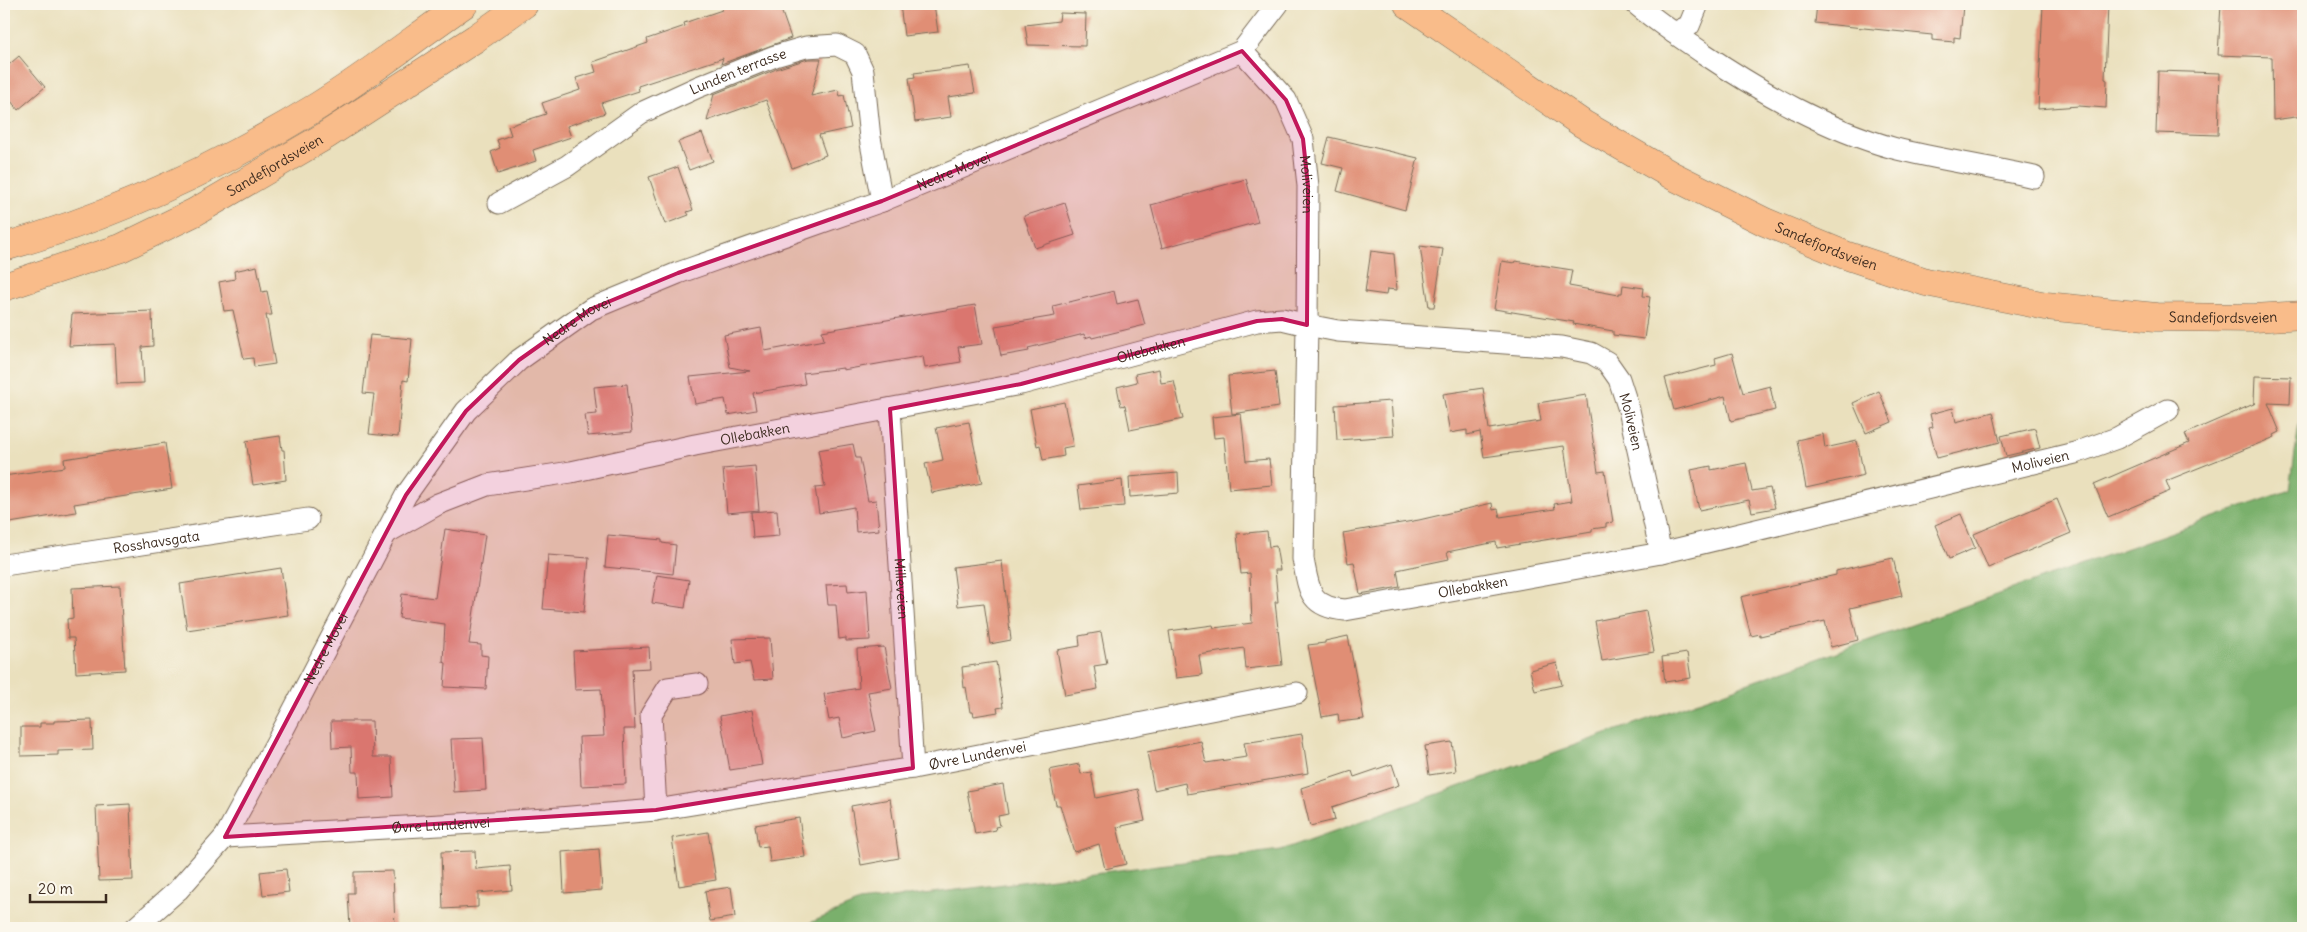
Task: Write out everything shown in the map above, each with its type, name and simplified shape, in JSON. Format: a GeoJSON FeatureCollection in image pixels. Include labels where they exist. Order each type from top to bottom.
{"type":"FeatureCollection","features":[{"type":"Feature","properties":{"kind":"main road"},"geometry":{"type":"LineString","coordinates":[[4,247],[51,234],[132,201],[222,159],[318,106],[464,4]]}},
{"type":"Feature","properties":{"kind":"main road","name":"Sandefjordsveien"},"geometry":{"type":"LineString","coordinates":[[4,287],[120,248],[195,212],[325,136],[476,38],[524,4]]}},
{"type":"Feature","properties":{"kind":"main road","name":"Sandefjordsveien"},"geometry":{"type":"LineString","coordinates":[[1408,4],[1583,124],[1665,172],[1765,222],[1845,255],[1926,282],[2046,306],[2156,317],[2254,318],[2303,315]]}},
{"type":"Feature","properties":{"kind":"street"},"geometry":{"type":"LineString","coordinates":[[1636,4],[1726,69],[1775,98],[1847,132],[1919,155],[2034,176]]}},
{"type":"Feature","properties":{"kind":"street"},"geometry":{"type":"LineString","coordinates":[[1674,33],[1690,26],[1698,4]]}},
{"type":"Feature","properties":{"kind":"street","name":"Nedre Movei"},"geometry":{"type":"LineString","coordinates":[[135,928],[178,890],[225,837],[406,495],[466,410],[519,360],[591,309],[678,273],[882,201],[1242,51],[1274,10]]}},
{"type":"Feature","properties":{"kind":"street","name":"Lunden terrasse"},"geometry":{"type":"LineString","coordinates":[[499,203],[567,166],[641,113],[698,87],[775,56],[806,46],[837,45],[855,54],[863,71],[870,138],[882,201]]}},
{"type":"Feature","properties":{"kind":"street","name":"Moliveien"},"geometry":{"type":"LineString","coordinates":[[1242,51],[1286,100],[1303,139],[1308,186],[1306,325],[1338,330],[1562,347],[1591,353],[1607,362],[1619,379],[1629,410],[1661,553],[2075,453],[2116,438],[2168,410]]}},
{"type":"Feature","properties":{"kind":"street","name":"Ollebakken"},"geometry":{"type":"LineString","coordinates":[[386,533],[438,504],[486,485],[571,472],[695,445],[1021,384],[1257,321],[1282,319],[1306,325],[1303,559],[1308,586],[1315,599],[1327,609],[1345,610],[1661,553]]}},
{"type":"Feature","properties":{"kind":"street","name":"Milleveien"},"geometry":{"type":"LineString","coordinates":[[890,410],[913,768]]}},
{"type":"Feature","properties":{"kind":"street","name":"Rosshavsgata"},"geometry":{"type":"LineString","coordinates":[[4,565],[308,519]]}},
{"type":"Feature","properties":{"kind":"street"},"geometry":{"type":"LineString","coordinates":[[656,810],[651,715],[668,688],[697,684]]}},
{"type":"Feature","properties":{"kind":"street","name":"Øvre Lundenvei"},"geometry":{"type":"LineString","coordinates":[[225,837],[547,819],[656,810],[913,768],[1297,694]]}},
{"type":"Feature","properties":{"kind":"highlighted area"},"geometry":{"type":"Polygon","coordinates":[[[1242,51],[1286,100],[1303,139],[1308,186],[1307,325],[1282,319],[1257,321],[1021,384],[890,409],[913,768],[656,810],[225,837],[406,495],[466,411],[519,360],[591,309],[678,273],[882,201],[1242,51]]]}},
{"type":"Feature","properties":{"kind":"green space"},"geometry":{"type":"Polygon","coordinates":[[[2303,394],[2303,928],[798,928],[859,902],[1281,850],[2290,490],[2303,394]]]}},
{"type":"Feature","properties":{"kind":"building"},"geometry":{"type":"Polygon","coordinates":[[[734,4],[779,4],[791,38],[721,64],[723,58],[638,86],[639,91],[601,103],[605,113],[567,126],[571,137],[533,150],[536,161],[498,174],[491,152],[500,148],[497,140],[511,135],[508,126],[546,114],[542,103],[580,90],[576,78],[596,72],[593,62],[648,43],[647,39],[685,26],[684,23],[734,4]]]}},
{"type":"Feature","properties":{"kind":"building"},"geometry":{"type":"Polygon","coordinates":[[[900,4],[934,4],[938,32],[904,36],[900,4]]]}},
{"type":"Feature","properties":{"kind":"building"},"geometry":{"type":"Polygon","coordinates":[[[1817,4],[1963,5],[1960,38],[1954,37],[1954,42],[1932,40],[1932,35],[1815,23],[1817,4]]]}},
{"type":"Feature","properties":{"kind":"building"},"geometry":{"type":"Polygon","coordinates":[[[2043,4],[2108,4],[2105,79],[2107,80],[2106,108],[2079,106],[2038,109],[2043,4]]]}},
{"type":"Feature","properties":{"kind":"building"},"geometry":{"type":"Polygon","coordinates":[[[2221,4],[2303,4],[2303,116],[2273,120],[2272,57],[2218,55],[2221,4]]]}},
{"type":"Feature","properties":{"kind":"building"},"geometry":{"type":"Polygon","coordinates":[[[1060,13],[1086,14],[1085,46],[1028,45],[1025,25],[1059,21],[1060,13]]]}},
{"type":"Feature","properties":{"kind":"building"},"geometry":{"type":"Polygon","coordinates":[[[19,56],[45,87],[18,110],[4,92],[4,69],[19,56]]]}},
{"type":"Feature","properties":{"kind":"building"},"geometry":{"type":"Polygon","coordinates":[[[808,59],[821,59],[811,96],[838,90],[840,96],[844,95],[851,128],[819,135],[826,155],[792,168],[766,100],[707,121],[714,94],[779,68],[808,59]]]}},
{"type":"Feature","properties":{"kind":"building"},"geometry":{"type":"Polygon","coordinates":[[[970,66],[975,93],[948,97],[951,117],[915,122],[909,78],[915,77],[914,73],[970,66]]]}},
{"type":"Feature","properties":{"kind":"building"},"geometry":{"type":"Polygon","coordinates":[[[2158,71],[2220,73],[2218,135],[2156,133],[2158,71]]]}},
{"type":"Feature","properties":{"kind":"building"},"geometry":{"type":"Polygon","coordinates":[[[702,133],[713,161],[689,170],[678,142],[702,133]]]}},
{"type":"Feature","properties":{"kind":"building"},"geometry":{"type":"Polygon","coordinates":[[[1329,137],[1418,158],[1405,210],[1337,191],[1343,168],[1322,163],[1329,137]]]}},
{"type":"Feature","properties":{"kind":"building"},"geometry":{"type":"Polygon","coordinates":[[[678,167],[693,210],[687,212],[689,215],[665,224],[649,177],[678,167]]]}},
{"type":"Feature","properties":{"kind":"building"},"geometry":{"type":"Polygon","coordinates":[[[1246,179],[1258,222],[1162,248],[1151,205],[1246,179]]]}},
{"type":"Feature","properties":{"kind":"building"},"geometry":{"type":"Polygon","coordinates":[[[1065,203],[1075,235],[1035,248],[1024,216],[1065,203]]]}},
{"type":"Feature","properties":{"kind":"building"},"geometry":{"type":"Polygon","coordinates":[[[1420,246],[1443,249],[1434,307],[1429,307],[1420,246]]]}},
{"type":"Feature","properties":{"kind":"building"},"geometry":{"type":"Polygon","coordinates":[[[1371,251],[1394,254],[1397,290],[1387,289],[1386,295],[1365,292],[1371,251]]]}},
{"type":"Feature","properties":{"kind":"building"},"geometry":{"type":"Polygon","coordinates":[[[1502,261],[1514,263],[1515,261],[1572,270],[1569,286],[1619,295],[1619,293],[1622,293],[1623,285],[1644,288],[1643,296],[1650,297],[1644,339],[1613,335],[1613,331],[1573,324],[1574,322],[1494,309],[1502,261]]]}},
{"type":"Feature","properties":{"kind":"building"},"geometry":{"type":"Polygon","coordinates":[[[257,266],[262,292],[267,291],[272,315],[266,315],[275,364],[254,367],[253,358],[244,359],[233,310],[224,311],[219,282],[235,279],[234,271],[257,266]]]}},
{"type":"Feature","properties":{"kind":"building"},"geometry":{"type":"Polygon","coordinates":[[[1114,291],[1117,304],[1138,299],[1145,325],[1092,338],[1091,336],[1085,338],[1084,334],[1028,348],[1029,351],[1001,356],[995,326],[1055,316],[1053,306],[1114,291]]]}},
{"type":"Feature","properties":{"kind":"building"},"geometry":{"type":"Polygon","coordinates":[[[975,305],[982,344],[958,347],[961,362],[925,368],[923,356],[843,370],[843,368],[803,373],[805,384],[753,393],[756,410],[728,415],[725,399],[695,404],[690,377],[750,371],[730,367],[724,335],[761,328],[765,351],[824,340],[822,331],[975,305]]]}},
{"type":"Feature","properties":{"kind":"building"},"geometry":{"type":"Polygon","coordinates":[[[152,311],[153,346],[142,347],[144,383],[117,384],[115,344],[69,346],[72,314],[152,311]]]}},
{"type":"Feature","properties":{"kind":"building"},"geometry":{"type":"Polygon","coordinates":[[[370,335],[412,339],[408,381],[403,380],[398,437],[369,434],[374,394],[363,393],[370,335]]]}},
{"type":"Feature","properties":{"kind":"building"},"geometry":{"type":"Polygon","coordinates":[[[1732,353],[1743,393],[1770,386],[1775,410],[1731,421],[1725,396],[1674,410],[1665,378],[1716,365],[1715,358],[1732,353]]]}},
{"type":"Feature","properties":{"kind":"building"},"geometry":{"type":"Polygon","coordinates":[[[1159,369],[1161,383],[1174,381],[1183,419],[1130,430],[1125,405],[1121,406],[1117,387],[1137,382],[1135,374],[1159,369]]]}},
{"type":"Feature","properties":{"kind":"building"},"geometry":{"type":"Polygon","coordinates":[[[1275,371],[1279,407],[1232,414],[1228,376],[1275,371]]]}},
{"type":"Feature","properties":{"kind":"building"},"geometry":{"type":"Polygon","coordinates":[[[2255,376],[2291,377],[2290,404],[2268,403],[2280,432],[2274,435],[2275,437],[2166,481],[2170,491],[2108,517],[2094,484],[2189,443],[2185,434],[2256,403],[2254,403],[2255,376]]]}},
{"type":"Feature","properties":{"kind":"building"},"geometry":{"type":"Polygon","coordinates":[[[627,384],[632,432],[588,436],[585,415],[597,414],[594,387],[627,384]]]}},
{"type":"Feature","properties":{"kind":"building"},"geometry":{"type":"Polygon","coordinates":[[[1483,388],[1489,429],[1541,421],[1538,403],[1586,395],[1598,472],[1605,471],[1613,522],[1606,523],[1606,527],[1592,529],[1592,532],[1497,548],[1496,542],[1447,552],[1449,559],[1397,570],[1400,587],[1360,594],[1354,562],[1348,563],[1343,533],[1419,520],[1492,503],[1493,510],[1498,509],[1500,517],[1555,509],[1554,504],[1572,501],[1564,446],[1484,457],[1480,432],[1467,435],[1467,430],[1450,433],[1443,394],[1483,388]]]}},
{"type":"Feature","properties":{"kind":"building"},"geometry":{"type":"Polygon","coordinates":[[[1879,391],[1892,422],[1866,433],[1853,403],[1879,391]]]}},
{"type":"Feature","properties":{"kind":"building"},"geometry":{"type":"Polygon","coordinates":[[[1391,401],[1394,436],[1337,440],[1335,405],[1391,401]]]}},
{"type":"Feature","properties":{"kind":"building"},"geometry":{"type":"Polygon","coordinates":[[[1064,402],[1073,446],[1063,448],[1064,456],[1043,460],[1040,445],[1037,446],[1030,409],[1064,402]]]}},
{"type":"Feature","properties":{"kind":"building"},"geometry":{"type":"Polygon","coordinates":[[[1953,408],[1956,422],[1993,412],[2000,442],[1937,458],[1929,428],[1933,427],[1930,414],[1953,408]]]}},
{"type":"Feature","properties":{"kind":"building"},"geometry":{"type":"Polygon","coordinates":[[[1241,414],[1246,461],[1269,459],[1272,485],[1229,489],[1224,437],[1214,438],[1212,417],[1241,414]]]}},
{"type":"Feature","properties":{"kind":"building"},"geometry":{"type":"Polygon","coordinates":[[[969,422],[982,483],[932,493],[925,464],[943,460],[936,428],[969,422]]]}},
{"type":"Feature","properties":{"kind":"building"},"geometry":{"type":"Polygon","coordinates":[[[2035,428],[2040,448],[2006,456],[2001,436],[2035,428]]]}},
{"type":"Feature","properties":{"kind":"building"},"geometry":{"type":"Polygon","coordinates":[[[1823,434],[1825,448],[1857,441],[1864,475],[1806,488],[1797,440],[1823,434]]]}},
{"type":"Feature","properties":{"kind":"building"},"geometry":{"type":"Polygon","coordinates":[[[280,436],[282,450],[284,450],[286,480],[253,485],[246,441],[280,436]]]}},
{"type":"Feature","properties":{"kind":"building"},"geometry":{"type":"Polygon","coordinates":[[[165,443],[172,489],[74,504],[76,512],[4,524],[4,476],[65,467],[64,459],[165,443]]]}},
{"type":"Feature","properties":{"kind":"building"},"geometry":{"type":"Polygon","coordinates":[[[853,444],[856,458],[860,458],[868,501],[876,500],[879,530],[856,532],[854,507],[819,513],[815,488],[825,487],[818,450],[853,444]]]}},
{"type":"Feature","properties":{"kind":"building"},"geometry":{"type":"Polygon","coordinates":[[[1746,463],[1752,491],[1770,488],[1775,508],[1752,512],[1749,500],[1699,510],[1691,470],[1711,466],[1711,470],[1746,463]]]}},
{"type":"Feature","properties":{"kind":"building"},"geometry":{"type":"Polygon","coordinates":[[[755,466],[759,510],[727,513],[723,469],[755,466]]]}},
{"type":"Feature","properties":{"kind":"building"},"geometry":{"type":"Polygon","coordinates":[[[1178,473],[1179,493],[1130,497],[1129,477],[1178,473]]]}},
{"type":"Feature","properties":{"kind":"building"},"geometry":{"type":"Polygon","coordinates":[[[1122,480],[1124,506],[1081,510],[1078,486],[1122,480]]]}},
{"type":"Feature","properties":{"kind":"building"},"geometry":{"type":"Polygon","coordinates":[[[2057,499],[2071,533],[1988,568],[1974,534],[2057,499]]]}},
{"type":"Feature","properties":{"kind":"building"},"geometry":{"type":"Polygon","coordinates":[[[777,510],[779,536],[753,538],[751,512],[777,510]]]}},
{"type":"Feature","properties":{"kind":"building"},"geometry":{"type":"Polygon","coordinates":[[[1961,514],[1975,548],[1949,559],[1935,525],[1961,514]]]}},
{"type":"Feature","properties":{"kind":"building"},"geometry":{"type":"Polygon","coordinates":[[[445,529],[485,535],[469,644],[481,645],[481,655],[488,656],[486,689],[444,687],[446,663],[443,662],[445,624],[399,618],[402,594],[435,598],[445,529]]]}},
{"type":"Feature","properties":{"kind":"building"},"geometry":{"type":"Polygon","coordinates":[[[1267,531],[1269,547],[1276,546],[1280,570],[1275,570],[1278,602],[1275,602],[1282,665],[1246,669],[1244,648],[1199,655],[1202,675],[1176,678],[1169,631],[1213,625],[1214,628],[1252,623],[1250,573],[1241,574],[1237,534],[1267,531]]]}},
{"type":"Feature","properties":{"kind":"building"},"geometry":{"type":"Polygon","coordinates":[[[608,535],[662,540],[662,543],[676,545],[673,574],[605,567],[608,535]]]}},
{"type":"Feature","properties":{"kind":"building"},"geometry":{"type":"Polygon","coordinates":[[[548,555],[589,558],[584,612],[543,609],[548,555]]]}},
{"type":"Feature","properties":{"kind":"building"},"geometry":{"type":"Polygon","coordinates":[[[1893,558],[1902,596],[1850,608],[1858,640],[1831,647],[1825,621],[1760,636],[1760,634],[1751,636],[1741,597],[1836,575],[1836,571],[1893,558]]]}},
{"type":"Feature","properties":{"kind":"building"},"geometry":{"type":"Polygon","coordinates":[[[1002,561],[1011,640],[990,644],[984,603],[958,606],[953,567],[1002,561]]]}},
{"type":"Feature","properties":{"kind":"building"},"geometry":{"type":"Polygon","coordinates":[[[281,568],[288,615],[187,630],[180,584],[281,568]]]}},
{"type":"Feature","properties":{"kind":"building"},"geometry":{"type":"Polygon","coordinates":[[[657,575],[689,580],[685,608],[652,603],[657,575]]]}},
{"type":"Feature","properties":{"kind":"building"},"geometry":{"type":"Polygon","coordinates":[[[847,584],[848,592],[867,590],[870,640],[846,641],[846,638],[839,639],[836,605],[828,605],[826,585],[847,584]]]}},
{"type":"Feature","properties":{"kind":"building"},"geometry":{"type":"Polygon","coordinates":[[[120,586],[125,670],[76,673],[74,638],[68,638],[67,619],[73,618],[72,588],[120,586]]]}},
{"type":"Feature","properties":{"kind":"building"},"geometry":{"type":"Polygon","coordinates":[[[1646,611],[1654,652],[1602,661],[1595,621],[1646,611]]]}},
{"type":"Feature","properties":{"kind":"building"},"geometry":{"type":"Polygon","coordinates":[[[1101,632],[1107,664],[1094,666],[1098,689],[1065,695],[1057,650],[1080,646],[1079,636],[1101,632]]]}},
{"type":"Feature","properties":{"kind":"building"},"geometry":{"type":"Polygon","coordinates":[[[1348,636],[1364,719],[1339,722],[1338,714],[1322,717],[1308,645],[1325,643],[1325,641],[1348,636]]]}},
{"type":"Feature","properties":{"kind":"building"},"geometry":{"type":"Polygon","coordinates":[[[770,638],[773,679],[754,680],[750,662],[735,664],[732,639],[770,638]]]}},
{"type":"Feature","properties":{"kind":"building"},"geometry":{"type":"Polygon","coordinates":[[[649,647],[650,668],[632,669],[635,729],[624,729],[626,784],[581,786],[579,737],[604,736],[601,689],[575,690],[573,651],[649,647]]]}},
{"type":"Feature","properties":{"kind":"building"},"geometry":{"type":"Polygon","coordinates":[[[884,647],[892,688],[868,692],[876,731],[843,738],[839,718],[829,720],[824,694],[859,688],[857,649],[884,647]]]}},
{"type":"Feature","properties":{"kind":"building"},"geometry":{"type":"Polygon","coordinates":[[[1687,653],[1691,678],[1665,682],[1662,657],[1687,653]]]}},
{"type":"Feature","properties":{"kind":"building"},"geometry":{"type":"Polygon","coordinates":[[[996,662],[1003,707],[997,708],[998,712],[974,716],[973,712],[970,712],[966,687],[964,688],[962,667],[996,662]]]}},
{"type":"Feature","properties":{"kind":"building"},"geometry":{"type":"Polygon","coordinates":[[[1557,663],[1562,685],[1535,691],[1530,670],[1557,663]]]}},
{"type":"Feature","properties":{"kind":"building"},"geometry":{"type":"Polygon","coordinates":[[[752,710],[762,765],[730,770],[720,716],[752,710]]]}},
{"type":"Feature","properties":{"kind":"building"},"geometry":{"type":"Polygon","coordinates":[[[92,720],[93,750],[58,751],[58,755],[21,756],[21,727],[40,727],[40,723],[54,723],[54,721],[92,720]]]}},
{"type":"Feature","properties":{"kind":"building"},"geometry":{"type":"Polygon","coordinates":[[[331,721],[372,721],[373,757],[391,757],[393,797],[359,799],[358,772],[352,772],[351,747],[332,748],[331,721]]]}},
{"type":"Feature","properties":{"kind":"building"},"geometry":{"type":"Polygon","coordinates":[[[1302,734],[1308,773],[1187,794],[1185,783],[1154,790],[1147,752],[1201,741],[1206,763],[1247,757],[1244,743],[1302,734]]]}},
{"type":"Feature","properties":{"kind":"building"},"geometry":{"type":"Polygon","coordinates":[[[483,738],[486,790],[454,792],[451,739],[483,738]]]}},
{"type":"Feature","properties":{"kind":"building"},"geometry":{"type":"Polygon","coordinates":[[[1452,742],[1456,771],[1429,775],[1425,746],[1452,742]]]}},
{"type":"Feature","properties":{"kind":"building"},"geometry":{"type":"Polygon","coordinates":[[[1079,764],[1081,774],[1091,772],[1096,798],[1138,789],[1145,821],[1117,827],[1126,864],[1105,869],[1099,844],[1074,852],[1060,805],[1056,805],[1049,770],[1079,764]]]}},
{"type":"Feature","properties":{"kind":"building"},"geometry":{"type":"Polygon","coordinates":[[[1392,764],[1399,785],[1332,807],[1335,820],[1310,826],[1301,788],[1352,771],[1354,777],[1392,764]]]}},
{"type":"Feature","properties":{"kind":"building"},"geometry":{"type":"Polygon","coordinates":[[[1003,784],[1008,814],[998,816],[1000,826],[995,827],[996,830],[975,834],[967,791],[1003,784]]]}},
{"type":"Feature","properties":{"kind":"building"},"geometry":{"type":"Polygon","coordinates":[[[890,799],[899,858],[861,865],[851,806],[890,799]]]}},
{"type":"Feature","properties":{"kind":"building"},"geometry":{"type":"Polygon","coordinates":[[[130,804],[133,880],[99,881],[96,806],[130,804]]]}},
{"type":"Feature","properties":{"kind":"building"},"geometry":{"type":"Polygon","coordinates":[[[799,818],[805,857],[770,862],[768,846],[758,847],[755,825],[799,818]]]}},
{"type":"Feature","properties":{"kind":"building"},"geometry":{"type":"Polygon","coordinates":[[[708,832],[716,880],[679,886],[672,838],[708,832]]]}},
{"type":"Feature","properties":{"kind":"building"},"geometry":{"type":"Polygon","coordinates":[[[599,849],[602,890],[564,893],[562,852],[599,849]]]}},
{"type":"Feature","properties":{"kind":"building"},"geometry":{"type":"Polygon","coordinates":[[[475,851],[476,869],[510,866],[512,890],[478,893],[478,907],[443,909],[441,852],[475,851]]]}},
{"type":"Feature","properties":{"kind":"building"},"geometry":{"type":"Polygon","coordinates":[[[286,869],[289,892],[263,895],[260,872],[286,869]]]}},
{"type":"Feature","properties":{"kind":"building"},"geometry":{"type":"Polygon","coordinates":[[[393,871],[395,928],[350,928],[348,893],[354,893],[354,872],[393,871]]]}},
{"type":"Feature","properties":{"kind":"building"},"geometry":{"type":"Polygon","coordinates":[[[731,887],[735,917],[710,921],[705,891],[731,887]]]}}]}
